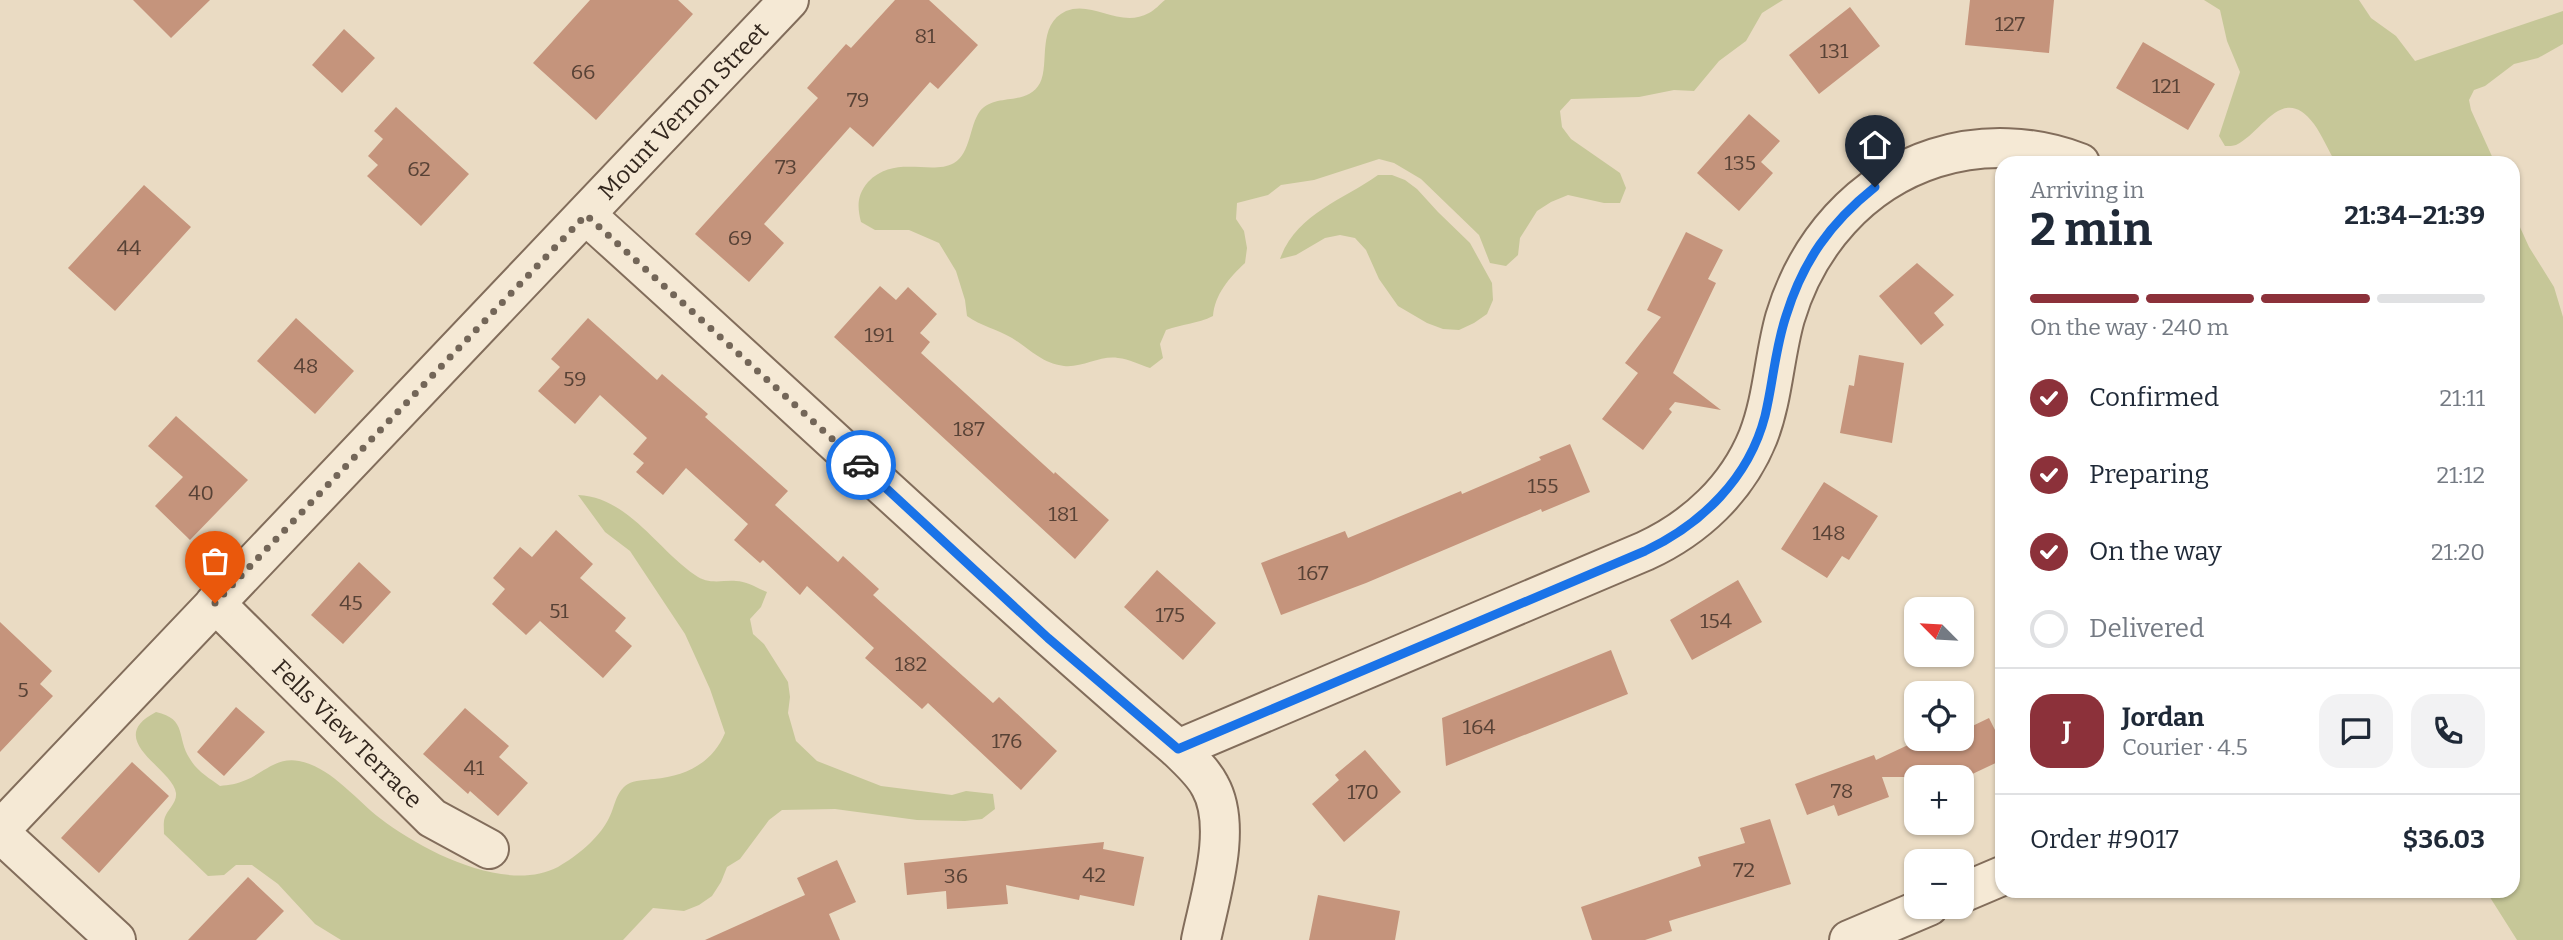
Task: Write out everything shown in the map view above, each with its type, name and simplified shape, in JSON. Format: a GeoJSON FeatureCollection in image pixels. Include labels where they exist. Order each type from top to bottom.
{"type":"FeatureCollection","features":[{"type":"Feature","properties":{"kind":"street","name":"Mount Vernon Street"},"geometry":{"type":"LineString","coordinates":[[0,831],[789,0]]}},
{"type":"Feature","properties":{"kind":"street"},"geometry":{"type":"LineString","coordinates":[[1178,749],[1645,551],[1681,532],[1713,506],[1749,456],[1764,418],[1785,318],[1795,291],[1819,244],[1835,222],[1875,187],[1922,162],[1973,149],[2026,149],[2053,156]]}},
{"type":"Feature","properties":{"kind":"street"},"geometry":{"type":"LineString","coordinates":[[586,215],[785,394],[1048,638],[1178,749],[1210,785],[1219,817],[1219,848],[1201,940]]}},
{"type":"Feature","properties":{"kind":"street","name":"Fells View Terrace"},"geometry":{"type":"LineString","coordinates":[[215,603],[432,818],[489,849]]}},
{"type":"Feature","properties":{"kind":"street"},"geometry":{"type":"LineString","coordinates":[[0,831],[116,940]]}},
{"type":"Feature","properties":{"kind":"street"},"geometry":{"type":"LineString","coordinates":[[1974,888],[1995,879]]}},
{"type":"Feature","properties":{"kind":"street"},"geometry":{"type":"LineString","coordinates":[[1849,940],[1904,917]]}},
{"type":"Feature","properties":{"kind":"green space"},"geometry":{"type":"Polygon","coordinates":[[[1165,0],[1783,0],[1762,13],[1746,41],[1719,61],[1694,91],[1674,90],[1639,97],[1571,99],[1560,111],[1562,127],[1571,139],[1620,173],[1626,188],[1620,203],[1604,203],[1568,195],[1537,211],[1520,238],[1518,255],[1506,266],[1490,263],[1479,235],[1421,179],[1394,163],[1379,159],[1314,180],[1281,185],[1268,195],[1237,203],[1236,219],[1244,231],[1247,248],[1245,263],[1224,287],[1213,316],[1166,330],[1160,344],[1163,358],[1150,368],[1112,358],[1071,366],[1056,364],[1042,359],[1006,335],[967,316],[956,271],[939,243],[909,230],[875,230],[861,222],[860,196],[868,182],[890,169],[935,168],[960,159],[980,111],[994,102],[1027,95],[1040,83],[1047,35],[1057,17],[1066,11],[1086,9],[1128,18],[1138,17],[1151,12],[1165,0]]]}},
{"type":"Feature","properties":{"kind":"green space"},"geometry":{"type":"Polygon","coordinates":[[[2204,0],[2359,0],[2371,18],[2396,36],[2415,61],[2563,11],[2563,44],[2538,58],[2514,64],[2485,86],[2474,90],[2469,100],[2471,110],[2492,156],[2332,156],[2314,124],[2303,112],[2292,108],[2273,114],[2236,145],[2225,146],[2219,136],[2240,72],[2227,41],[2220,10],[2204,0]]]}},
{"type":"Feature","properties":{"kind":"green space"},"geometry":{"type":"Polygon","coordinates":[[[1378,175],[1392,175],[1405,180],[1470,243],[1492,283],[1493,300],[1487,314],[1459,330],[1443,329],[1427,323],[1398,306],[1379,279],[1366,250],[1355,238],[1340,235],[1325,238],[1296,255],[1280,259],[1287,243],[1309,219],[1378,175]]]}},
{"type":"Feature","properties":{"kind":"green space"},"geometry":{"type":"Polygon","coordinates":[[[2520,227],[2554,287],[2563,317],[2563,940],[2517,940],[2490,898],[2520,898],[2520,227]]]}},
{"type":"Feature","properties":{"kind":"green space"},"geometry":{"type":"Polygon","coordinates":[[[578,495],[596,498],[627,514],[700,578],[710,581],[740,581],[767,592],[761,607],[750,619],[753,634],[764,644],[788,682],[788,713],[796,741],[817,761],[881,786],[952,795],[966,791],[993,794],[995,809],[982,819],[965,821],[917,820],[835,809],[782,810],[769,820],[740,859],[727,867],[712,896],[684,911],[653,908],[623,940],[341,940],[315,924],[278,884],[252,865],[236,865],[224,875],[208,876],[164,834],[164,819],[176,793],[172,783],[145,754],[138,743],[136,733],[141,722],[156,712],[173,719],[193,763],[220,786],[243,781],[284,761],[311,764],[332,777],[381,819],[419,844],[466,865],[514,875],[537,874],[558,867],[580,852],[604,827],[618,796],[628,784],[676,775],[705,760],[713,753],[725,733],[710,689],[685,634],[630,551],[605,532],[578,495]]]}},
{"type":"Feature","properties":{"kind":"building"},"geometry":{"type":"Polygon","coordinates":[[[133,0],[210,0],[171,38],[133,0]]]}},
{"type":"Feature","properties":{"kind":"building"},"geometry":{"type":"Polygon","coordinates":[[[590,0],[678,0],[693,14],[596,120],[533,63],[590,0]]]}},
{"type":"Feature","properties":{"kind":"building"},"geometry":{"type":"Polygon","coordinates":[[[895,0],[929,0],[978,45],[938,89],[930,82],[873,147],[850,127],[764,224],[784,243],[749,282],[695,234],[818,98],[807,88],[846,44],[851,48],[895,0]]]}},
{"type":"Feature","properties":{"kind":"building"},"geometry":{"type":"Polygon","coordinates":[[[1970,0],[2054,0],[2049,53],[1965,45],[1970,0]]]}},
{"type":"Feature","properties":{"kind":"building"},"geometry":{"type":"Polygon","coordinates":[[[1850,7],[1880,46],[1819,94],[1789,55],[1850,7]]]}},
{"type":"Feature","properties":{"kind":"building"},"geometry":{"type":"Polygon","coordinates":[[[344,29],[375,58],[342,93],[312,65],[344,29]]]}},
{"type":"Feature","properties":{"kind":"building"},"geometry":{"type":"Polygon","coordinates":[[[2143,42],[2215,84],[2188,130],[2116,88],[2143,42]]]}},
{"type":"Feature","properties":{"kind":"building"},"geometry":{"type":"Polygon","coordinates":[[[396,107],[469,174],[421,226],[367,176],[378,165],[368,156],[383,139],[374,131],[396,107]]]}},
{"type":"Feature","properties":{"kind":"building"},"geometry":{"type":"Polygon","coordinates":[[[1749,114],[1780,141],[1761,162],[1773,173],[1739,211],[1697,173],[1749,114]]]}},
{"type":"Feature","properties":{"kind":"building"},"geometry":{"type":"Polygon","coordinates":[[[144,185],[191,227],[115,311],[68,268],[144,185]]]}},
{"type":"Feature","properties":{"kind":"building"},"geometry":{"type":"Polygon","coordinates":[[[1686,232],[1723,250],[1708,279],[1716,283],[1673,373],[1721,410],[1675,402],[1669,409],[1672,412],[1643,450],[1602,419],[1638,373],[1625,363],[1661,317],[1647,310],[1686,232]]]}},
{"type":"Feature","properties":{"kind":"building"},"geometry":{"type":"Polygon","coordinates":[[[1917,263],[1954,295],[1934,313],[1944,325],[1921,345],[1879,296],[1917,263]]]}},
{"type":"Feature","properties":{"kind":"building"},"geometry":{"type":"Polygon","coordinates":[[[880,286],[896,300],[908,287],[937,314],[920,333],[930,342],[921,353],[1054,474],[1055,472],[1109,520],[1075,559],[834,337],[880,286]]]}},
{"type":"Feature","properties":{"kind":"building"},"geometry":{"type":"Polygon","coordinates":[[[296,318],[354,371],[315,414],[257,361],[296,318]]]}},
{"type":"Feature","properties":{"kind":"building"},"geometry":{"type":"Polygon","coordinates":[[[588,318],[657,380],[662,374],[708,414],[705,417],[788,491],[775,505],[838,562],[843,556],[879,589],[873,595],[993,703],[999,697],[1057,751],[1021,790],[928,703],[922,709],[865,658],[874,648],[807,586],[800,595],[763,560],[760,563],[734,540],[748,524],[686,468],[663,495],[636,472],[644,463],[633,454],[647,438],[600,395],[575,424],[538,391],[560,367],[551,359],[588,318]]]}},
{"type":"Feature","properties":{"kind":"building"},"geometry":{"type":"Polygon","coordinates":[[[1859,355],[1904,363],[1892,443],[1840,433],[1849,385],[1854,386],[1859,355]]]}},
{"type":"Feature","properties":{"kind":"building"},"geometry":{"type":"Polygon","coordinates":[[[176,416],[248,480],[190,540],[155,506],[183,477],[148,446],[176,416]]]}},
{"type":"Feature","properties":{"kind":"building"},"geometry":{"type":"Polygon","coordinates":[[[1570,444],[1590,492],[1542,512],[1541,509],[1366,583],[1281,615],[1261,563],[1345,531],[1348,538],[1461,491],[1462,494],[1541,460],[1539,457],[1570,444]]]}},
{"type":"Feature","properties":{"kind":"building"},"geometry":{"type":"Polygon","coordinates":[[[1824,482],[1878,516],[1849,560],[1842,556],[1827,578],[1781,549],[1824,482]]]}},
{"type":"Feature","properties":{"kind":"building"},"geometry":{"type":"Polygon","coordinates":[[[556,530],[593,564],[580,578],[626,618],[615,631],[632,646],[603,678],[540,621],[526,635],[492,604],[505,589],[493,578],[520,547],[532,557],[556,530]]]}},
{"type":"Feature","properties":{"kind":"building"},"geometry":{"type":"Polygon","coordinates":[[[359,562],[391,592],[343,644],[311,615],[359,562]]]}},
{"type":"Feature","properties":{"kind":"building"},"geometry":{"type":"Polygon","coordinates":[[[1157,570],[1216,623],[1183,660],[1124,607],[1157,570]]]}},
{"type":"Feature","properties":{"kind":"building"},"geometry":{"type":"Polygon","coordinates":[[[1738,580],[1762,622],[1692,660],[1670,620],[1738,580]]]}},
{"type":"Feature","properties":{"kind":"building"},"geometry":{"type":"Polygon","coordinates":[[[0,622],[52,671],[40,684],[53,696],[0,752],[0,622]]]}},
{"type":"Feature","properties":{"kind":"building"},"geometry":{"type":"Polygon","coordinates":[[[1611,650],[1628,694],[1446,766],[1442,718],[1611,650]]]}},
{"type":"Feature","properties":{"kind":"building"},"geometry":{"type":"Polygon","coordinates":[[[236,707],[265,732],[224,776],[197,752],[236,707]]]}},
{"type":"Feature","properties":{"kind":"building"},"geometry":{"type":"Polygon","coordinates":[[[465,708],[509,746],[499,757],[528,783],[498,816],[470,791],[468,794],[423,754],[465,708]]]}},
{"type":"Feature","properties":{"kind":"building"},"geometry":{"type":"Polygon","coordinates":[[[1989,718],[1995,730],[1995,763],[1974,773],[1974,765],[1904,765],[1904,777],[1882,777],[1889,797],[1838,816],[1834,805],[1807,815],[1795,784],[1874,755],[1876,760],[1904,747],[1904,751],[1974,751],[1974,725],[1989,718]]]}},
{"type":"Feature","properties":{"kind":"building"},"geometry":{"type":"Polygon","coordinates":[[[1365,750],[1401,792],[1344,842],[1312,804],[1339,780],[1335,775],[1365,750]]]}},
{"type":"Feature","properties":{"kind":"building"},"geometry":{"type":"Polygon","coordinates":[[[132,762],[169,796],[99,873],[61,838],[132,762]]]}},
{"type":"Feature","properties":{"kind":"building"},"geometry":{"type":"Polygon","coordinates":[[[1770,819],[1791,884],[1669,921],[1672,931],[1645,940],[1592,940],[1581,907],[1701,866],[1698,857],[1745,843],[1740,828],[1770,819]]]}},
{"type":"Feature","properties":{"kind":"building"},"geometry":{"type":"Polygon","coordinates":[[[1104,842],[1103,849],[1144,857],[1134,906],[1080,895],[1079,900],[1006,885],[1008,904],[947,909],[946,891],[907,895],[904,863],[1104,842]]]}},
{"type":"Feature","properties":{"kind":"building"},"geometry":{"type":"Polygon","coordinates":[[[837,860],[856,902],[829,914],[840,940],[705,940],[805,895],[797,878],[837,860]]]}},
{"type":"Feature","properties":{"kind":"building"},"geometry":{"type":"Polygon","coordinates":[[[248,877],[284,911],[256,940],[188,940],[248,877]]]}},
{"type":"Feature","properties":{"kind":"building"},"geometry":{"type":"Polygon","coordinates":[[[1318,895],[1400,911],[1395,940],[1309,940],[1318,895]]]}},
{"type":"Feature","properties":{"kind":"way so far"},"geometry":{"type":"LineString","coordinates":[[215,603],[586,215],[861,465]]}},
{"type":"Feature","properties":{"kind":"route"},"geometry":{"type":"LineString","coordinates":[[861,465],[1048,638],[1178,749],[1645,551],[1681,532],[1697,520],[1727,490],[1758,438],[1785,318],[1806,267],[1835,222],[1875,187]]}}]}
